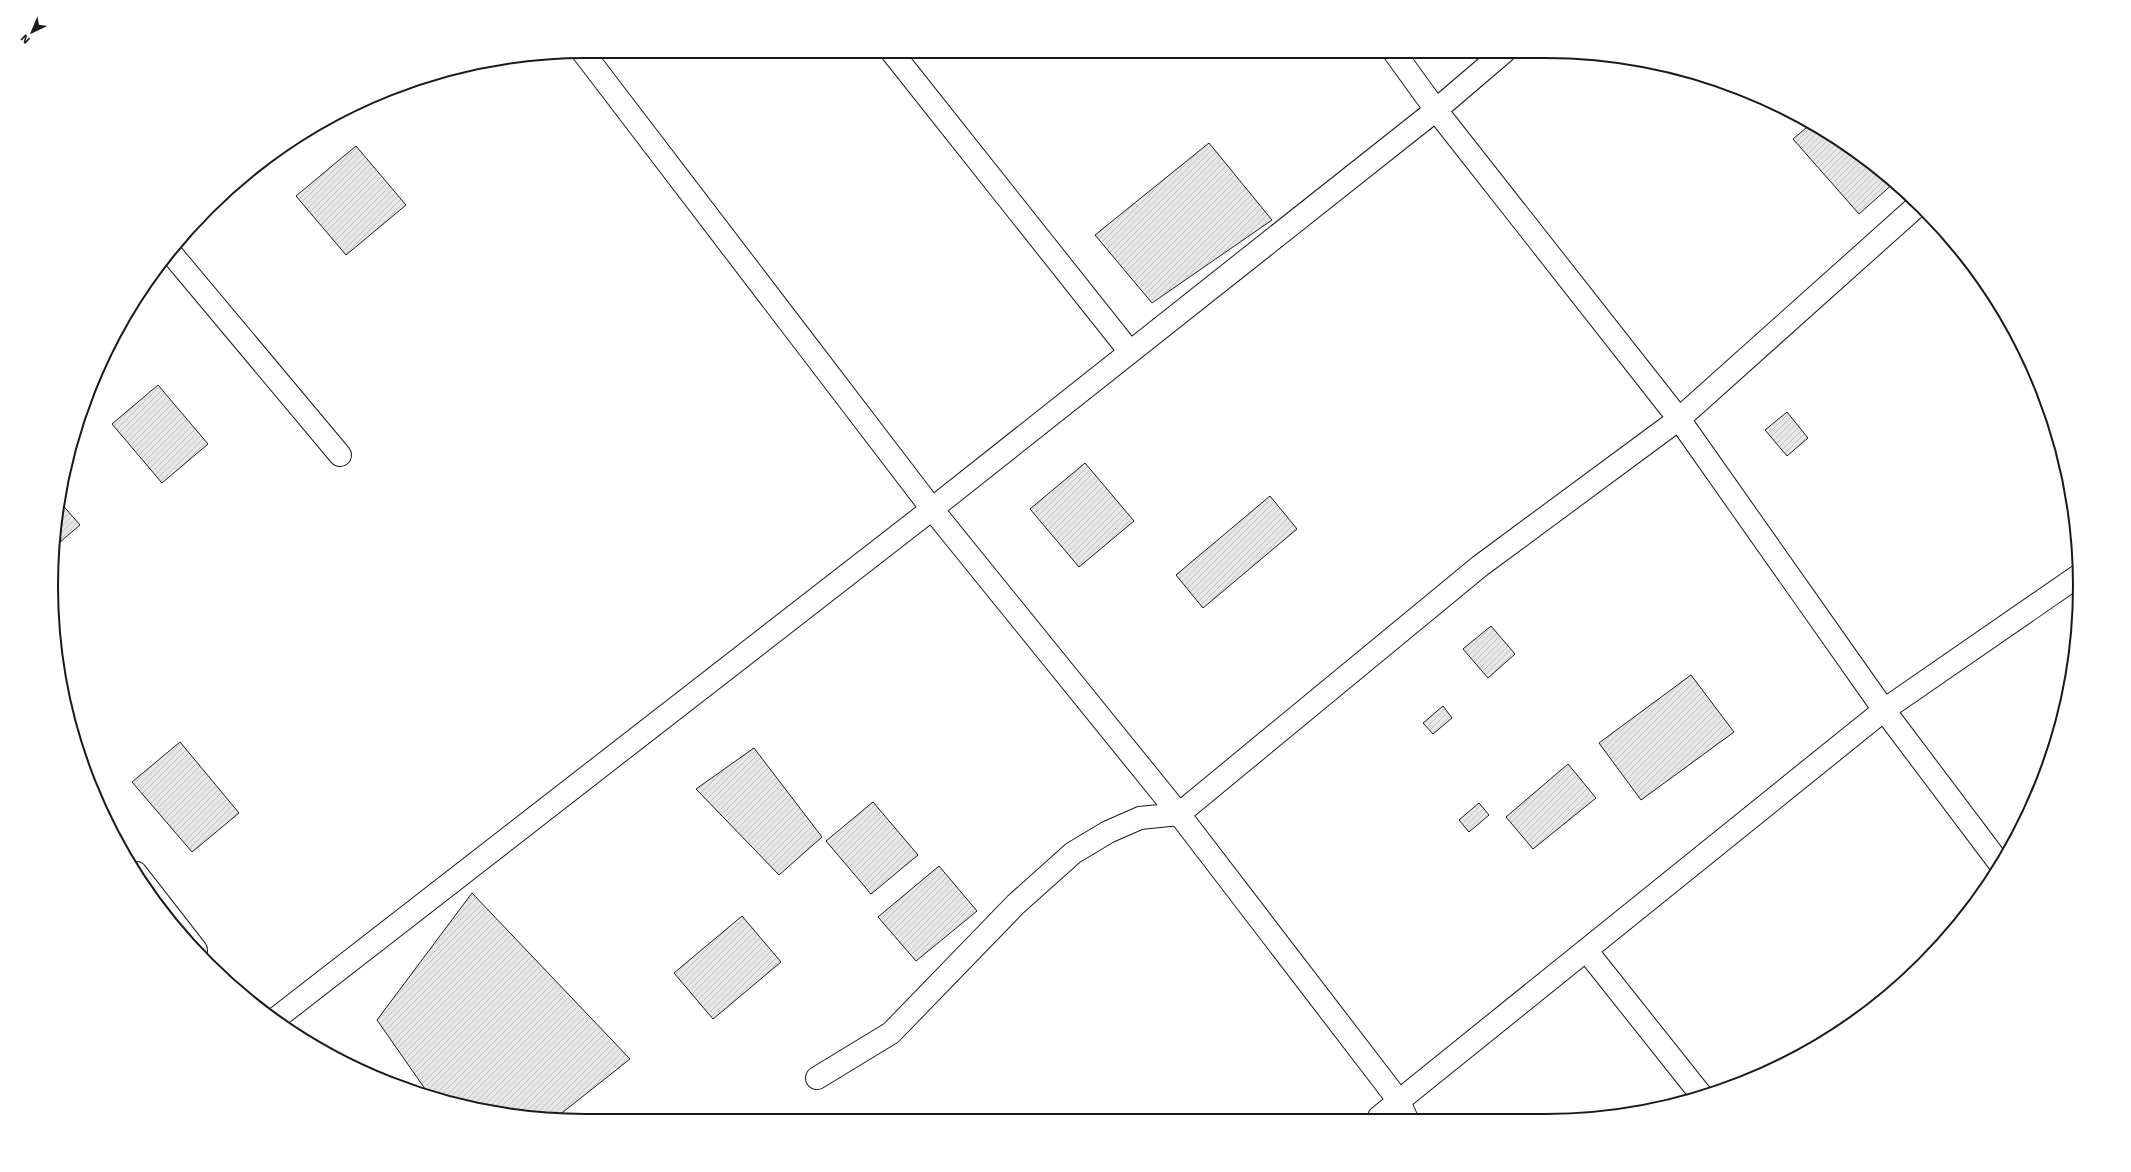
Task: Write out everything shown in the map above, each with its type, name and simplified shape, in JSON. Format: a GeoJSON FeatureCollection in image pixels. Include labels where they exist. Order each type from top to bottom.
{"type":"FeatureCollection","features":[{"type":"Feature","properties":{"kind":"street"},"geometry":{"type":"LineString","coordinates":[[587,58],[932,509],[1179,814],[1403,1109]]}},
{"type":"Feature","properties":{"kind":"street"},"geometry":{"type":"LineString","coordinates":[[897,58],[1130,352]]}},
{"type":"Feature","properties":{"kind":"street"},"geometry":{"type":"LineString","coordinates":[[1398,58],[1436,110],[1679,419],[1884,710],[1996,859]]}},
{"type":"Feature","properties":{"kind":"street"},"geometry":{"type":"LineString","coordinates":[[280,1016],[932,509],[1436,110],[1497,58]]}},
{"type":"Feature","properties":{"kind":"street"},"geometry":{"type":"LineString","coordinates":[[817,1078],[891,1033],[1016,904],[1073,853],[1108,832],[1140,818],[1179,814],[1480,566],[1679,419],[1914,209]]}},
{"type":"Feature","properties":{"kind":"street"},"geometry":{"type":"LineString","coordinates":[[174,257],[340,455]]}},
{"type":"Feature","properties":{"kind":"street"},"geometry":{"type":"LineString","coordinates":[[1388,1114],[1403,1109],[1586,950],[1884,710],[2073,580]]}},
{"type":"Feature","properties":{"kind":"street"},"geometry":{"type":"LineString","coordinates":[[1586,950],[1698,1091]]}},
{"type":"Feature","properties":{"kind":"building"},"geometry":{"type":"Polygon","coordinates":[[[1807,128],[1838,147],[1890,187],[1859,214],[1793,139],[1807,128]]]}},
{"type":"Feature","properties":{"kind":"building"},"geometry":{"type":"Polygon","coordinates":[[[1209,143],[1272,220],[1152,303],[1095,235],[1209,143]]]}},
{"type":"Feature","properties":{"kind":"building"},"geometry":{"type":"Polygon","coordinates":[[[356,146],[406,205],[346,255],[296,196],[356,146]]]}},
{"type":"Feature","properties":{"kind":"building"},"geometry":{"type":"Polygon","coordinates":[[[158,385],[208,444],[162,483],[112,424],[158,385]]]}},
{"type":"Feature","properties":{"kind":"building"},"geometry":{"type":"Polygon","coordinates":[[[1787,412],[1808,438],[1787,456],[1765,430],[1787,412]]]}},
{"type":"Feature","properties":{"kind":"building"},"geometry":{"type":"Polygon","coordinates":[[[1085,463],[1134,521],[1079,567],[1030,509],[1085,463]]]}},
{"type":"Feature","properties":{"kind":"building"},"geometry":{"type":"Polygon","coordinates":[[[1270,496],[1297,529],[1203,608],[1176,575],[1270,496]]]}},
{"type":"Feature","properties":{"kind":"building"},"geometry":{"type":"Polygon","coordinates":[[[64,507],[80,525],[60,542],[64,507]]]}},
{"type":"Feature","properties":{"kind":"building"},"geometry":{"type":"Polygon","coordinates":[[[1491,626],[1515,654],[1488,678],[1463,649],[1491,626]]]}},
{"type":"Feature","properties":{"kind":"building"},"geometry":{"type":"Polygon","coordinates":[[[1691,675],[1734,732],[1641,800],[1599,743],[1691,675]]]}},
{"type":"Feature","properties":{"kind":"building"},"geometry":{"type":"Polygon","coordinates":[[[1443,706],[1452,718],[1433,734],[1423,723],[1443,706]]]}},
{"type":"Feature","properties":{"kind":"building"},"geometry":{"type":"Polygon","coordinates":[[[180,742],[239,813],[192,852],[132,782],[180,742]]]}},
{"type":"Feature","properties":{"kind":"building"},"geometry":{"type":"Polygon","coordinates":[[[754,748],[822,837],[779,875],[696,789],[754,748]]]}},
{"type":"Feature","properties":{"kind":"building"},"geometry":{"type":"Polygon","coordinates":[[[1568,764],[1596,798],[1533,849],[1506,817],[1568,764]]]}},
{"type":"Feature","properties":{"kind":"building"},"geometry":{"type":"Polygon","coordinates":[[[873,802],[918,855],[871,894],[826,841],[873,802]]]}},
{"type":"Feature","properties":{"kind":"building"},"geometry":{"type":"Polygon","coordinates":[[[1479,803],[1489,815],[1469,832],[1459,820],[1479,803]]]}},
{"type":"Feature","properties":{"kind":"building"},"geometry":{"type":"Polygon","coordinates":[[[939,866],[977,911],[916,961],[878,917],[939,866]]]}},
{"type":"Feature","properties":{"kind":"building"},"geometry":{"type":"Polygon","coordinates":[[[472,893],[630,1059],[561,1113],[483,1104],[425,1089],[377,1020],[472,893]]]}},
{"type":"Feature","properties":{"kind":"building"},"geometry":{"type":"Polygon","coordinates":[[[742,916],[781,962],[713,1019],[674,973],[742,916]]]}}]}
